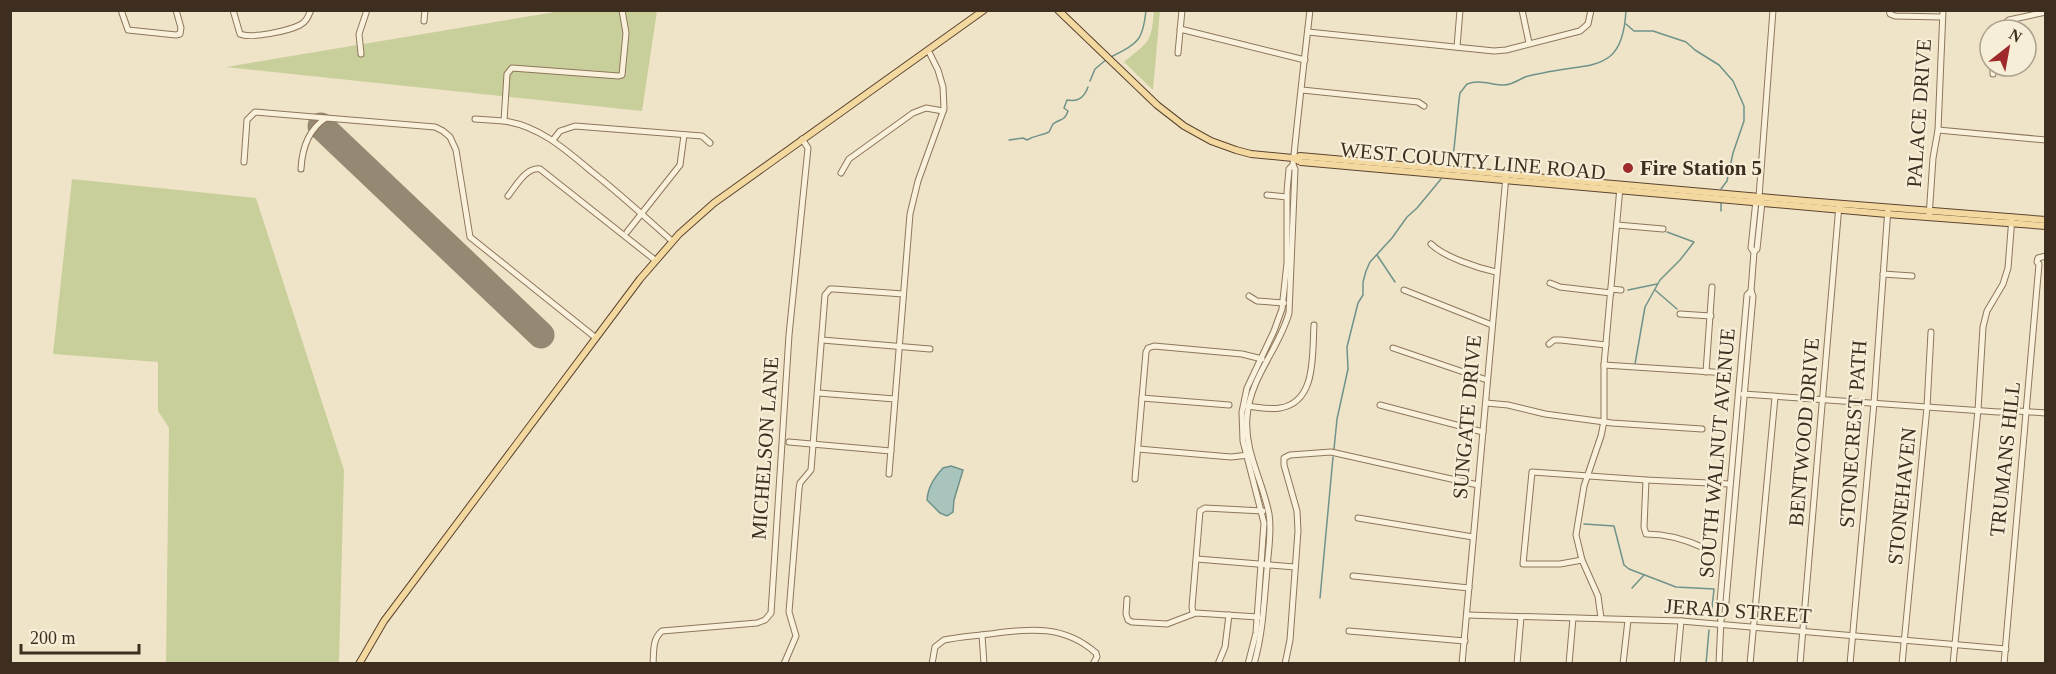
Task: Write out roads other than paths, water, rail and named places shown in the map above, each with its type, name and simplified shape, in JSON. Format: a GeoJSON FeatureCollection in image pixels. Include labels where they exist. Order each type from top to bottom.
{"type":"FeatureCollection","features":[{"type":"Feature","properties":{"kind":"main road"},"geometry":{"type":"LineString","coordinates":[[359,663],[384,621],[655,260],[672,242],[714,203],[984,10]]}},
{"type":"Feature","properties":{"kind":"main road","name":"WEST COUNTY LINE ROAD"},"geometry":{"type":"LineString","coordinates":[[1058,10],[1165,112],[1201,136],[1251,154],[1293,162],[1458,173],[1888,211],[2012,220],[2046,220]]}},
{"type":"Feature","properties":{"kind":"main road","name":"WEST COUNTY LINE ROAD"},"geometry":{"type":"LineString","coordinates":[[2012,220],[2046,226]]}},
{"type":"Feature","properties":{"kind":"street"},"geometry":{"type":"LineString","coordinates":[[121,10],[128,30],[176,35],[180,33],[181,28],[176,10]]}},
{"type":"Feature","properties":{"kind":"street"},"geometry":{"type":"LineString","coordinates":[[233,10],[240,34],[246,37],[289,29],[306,21],[311,10]]}},
{"type":"Feature","properties":{"kind":"street"},"geometry":{"type":"LineString","coordinates":[[361,54],[359,34],[367,10]]}},
{"type":"Feature","properties":{"kind":"street"},"geometry":{"type":"LineString","coordinates":[[424,21],[425,10]]}},
{"type":"Feature","properties":{"kind":"street"},"geometry":{"type":"LineString","coordinates":[[504,121],[507,74],[512,68],[622,75],[626,33],[622,10]]}},
{"type":"Feature","properties":{"kind":"street"},"geometry":{"type":"LineString","coordinates":[[1178,53],[1182,10]]}},
{"type":"Feature","properties":{"kind":"street"},"geometry":{"type":"LineString","coordinates":[[1286,304],[1293,263],[1292,206],[1295,169],[1293,162],[1310,10]]}},
{"type":"Feature","properties":{"kind":"street"},"geometry":{"type":"LineString","coordinates":[[1457,47],[1460,10]]}},
{"type":"Feature","properties":{"kind":"street"},"geometry":{"type":"LineString","coordinates":[[1522,10],[1529,43]]}},
{"type":"Feature","properties":{"kind":"street"},"geometry":{"type":"LineString","coordinates":[[1308,32],[1499,51],[1584,29],[1592,10]]}},
{"type":"Feature","properties":{"kind":"street","name":"SOUTH WALNUT AVENUE"},"geometry":{"type":"LineString","coordinates":[[1719,663],[1721,622],[1719,613],[1730,484],[1754,296],[1751,291],[1754,252],[1751,248],[1759,200],[1773,10]]}},
{"type":"Feature","properties":{"kind":"street"},"geometry":{"type":"LineString","coordinates":[[1889,12],[1895,16],[1943,14]]}},
{"type":"Feature","properties":{"kind":"street"},"geometry":{"type":"LineString","coordinates":[[2018,18],[2046,12]]}},
{"type":"Feature","properties":{"kind":"street","name":"PALACE DRIVE"},"geometry":{"type":"LineString","coordinates":[[1929,214],[1933,158],[1938,130],[1943,14]]}},
{"type":"Feature","properties":{"kind":"street"},"geometry":{"type":"LineString","coordinates":[[1180,29],[1305,60]]}},
{"type":"Feature","properties":{"kind":"street"},"geometry":{"type":"LineString","coordinates":[[889,474],[910,214],[943,111],[943,87],[938,70],[928,51]]}},
{"type":"Feature","properties":{"kind":"street"},"geometry":{"type":"LineString","coordinates":[[1302,90],[1418,102],[1424,106]]}},
{"type":"Feature","properties":{"kind":"street"},"geometry":{"type":"LineString","coordinates":[[841,173],[849,159],[913,113],[926,108],[943,111]]}},
{"type":"Feature","properties":{"kind":"street"},"geometry":{"type":"LineString","coordinates":[[244,162],[247,120],[255,112],[435,128],[447,134],[456,150],[470,237],[596,338]]}},
{"type":"Feature","properties":{"kind":"street"},"geometry":{"type":"LineString","coordinates":[[302,169],[302,156],[306,143],[318,123],[326,118]]}},
{"type":"Feature","properties":{"kind":"street"},"geometry":{"type":"LineString","coordinates":[[475,119],[504,121],[532,128],[553,140],[672,242]]}},
{"type":"Feature","properties":{"kind":"street"},"geometry":{"type":"LineString","coordinates":[[553,140],[560,131],[575,126],[702,136],[710,143]]}},
{"type":"Feature","properties":{"kind":"street"},"geometry":{"type":"LineString","coordinates":[[1938,130],[2046,140]]}},
{"type":"Feature","properties":{"kind":"street"},"geometry":{"type":"LineString","coordinates":[[627,232],[680,165],[684,135]]}},
{"type":"Feature","properties":{"kind":"street","name":"MICHELSON LANE"},"geometry":{"type":"LineString","coordinates":[[653,663],[656,638],[662,631],[757,623],[765,620],[771,613],[789,335],[808,148],[802,139]]}},
{"type":"Feature","properties":{"kind":"street"},"geometry":{"type":"LineString","coordinates":[[1254,663],[1264,565],[1265,510],[1241,433],[1245,406],[1263,360],[1285,326],[1289,313],[1286,304],[1287,197],[1289,169],[1293,162]]}},
{"type":"Feature","properties":{"kind":"street"},"geometry":{"type":"LineString","coordinates":[[508,196],[528,171],[534,168],[540,169],[655,260]]}},
{"type":"Feature","properties":{"kind":"street","name":"SUNGATE DRIVE"},"geometry":{"type":"LineString","coordinates":[[1462,663],[1505,177]]}},
{"type":"Feature","properties":{"kind":"street"},"geometry":{"type":"LineString","coordinates":[[1601,618],[1598,596],[1582,560],[1576,535],[1588,476],[1604,421],[1604,365],[1620,188]]}},
{"type":"Feature","properties":{"kind":"street"},"geometry":{"type":"LineString","coordinates":[[1267,195],[1287,197]]}},
{"type":"Feature","properties":{"kind":"street","name":"BENTWOOD DRIVE"},"geometry":{"type":"LineString","coordinates":[[1800,663],[1839,207]]}},
{"type":"Feature","properties":{"kind":"street","name":"STONECREST PATH"},"geometry":{"type":"LineString","coordinates":[[1850,663],[1874,403],[1888,211]]}},
{"type":"Feature","properties":{"kind":"street"},"geometry":{"type":"LineString","coordinates":[[1953,663],[1978,410],[1984,321],[1989,306],[2003,284],[2008,268],[2012,220]]}},
{"type":"Feature","properties":{"kind":"street"},"geometry":{"type":"LineString","coordinates":[[1617,225],[1662,229]]}},
{"type":"Feature","properties":{"kind":"street"},"geometry":{"type":"LineString","coordinates":[[1431,244],[1438,250],[1485,270],[1496,272]]}},
{"type":"Feature","properties":{"kind":"street","name":"TRUMANS HILL"},"geometry":{"type":"LineString","coordinates":[[2004,663],[2019,479],[2028,412],[2038,258],[2046,256]]}},
{"type":"Feature","properties":{"kind":"street"},"geometry":{"type":"LineString","coordinates":[[1883,274],[1912,276]]}},
{"type":"Feature","properties":{"kind":"street"},"geometry":{"type":"LineString","coordinates":[[1550,283],[1560,287],[1621,290]]}},
{"type":"Feature","properties":{"kind":"street"},"geometry":{"type":"LineString","coordinates":[[1706,372],[1712,287]]}},
{"type":"Feature","properties":{"kind":"street"},"geometry":{"type":"LineString","coordinates":[[784,663],[796,636],[789,612],[799,489],[800,483],[811,470],[825,295],[827,290],[834,289],[903,294]]}},
{"type":"Feature","properties":{"kind":"street"},"geometry":{"type":"LineString","coordinates":[[1404,290],[1492,325]]}},
{"type":"Feature","properties":{"kind":"street"},"geometry":{"type":"LineString","coordinates":[[1249,296],[1262,302],[1286,304]]}},
{"type":"Feature","properties":{"kind":"street"},"geometry":{"type":"LineString","coordinates":[[1680,314],[1711,316]]}},
{"type":"Feature","properties":{"kind":"street"},"geometry":{"type":"LineString","coordinates":[[1245,406],[1281,408],[1298,400],[1311,375],[1314,325]]}},
{"type":"Feature","properties":{"kind":"street","name":"STONEHAVEN"},"geometry":{"type":"LineString","coordinates":[[1902,663],[1927,407],[1931,332]]}},
{"type":"Feature","properties":{"kind":"street"},"geometry":{"type":"LineString","coordinates":[[822,340],[930,349]]}},
{"type":"Feature","properties":{"kind":"street"},"geometry":{"type":"LineString","coordinates":[[1549,344],[1554,340],[1561,340],[1606,345]]}},
{"type":"Feature","properties":{"kind":"street"},"geometry":{"type":"LineString","coordinates":[[1135,479],[1148,348],[1154,346],[1242,354],[1263,360]]}},
{"type":"Feature","properties":{"kind":"street"},"geometry":{"type":"LineString","coordinates":[[1393,348],[1487,380]]}},
{"type":"Feature","properties":{"kind":"street"},"geometry":{"type":"LineString","coordinates":[[1604,365],[1728,373]]}},
{"type":"Feature","properties":{"kind":"street"},"geometry":{"type":"LineString","coordinates":[[818,393],[895,399]]}},
{"type":"Feature","properties":{"kind":"street"},"geometry":{"type":"LineString","coordinates":[[1742,394],[2046,413]]}},
{"type":"Feature","properties":{"kind":"street","name":"SOUTH WALNUT AVENUE"},"geometry":{"type":"LineString","coordinates":[[1721,622],[1725,613],[1742,394]]}},
{"type":"Feature","properties":{"kind":"street"},"geometry":{"type":"LineString","coordinates":[[1750,663],[1775,397]]}},
{"type":"Feature","properties":{"kind":"street"},"geometry":{"type":"LineString","coordinates":[[1142,398],[1229,405]]}},
{"type":"Feature","properties":{"kind":"street"},"geometry":{"type":"LineString","coordinates":[[1298,400],[1303,406]]}},
{"type":"Feature","properties":{"kind":"street"},"geometry":{"type":"LineString","coordinates":[[1486,403],[1545,414],[1702,429]]}},
{"type":"Feature","properties":{"kind":"street"},"geometry":{"type":"LineString","coordinates":[[1380,405],[1483,432]]}},
{"type":"Feature","properties":{"kind":"street"},"geometry":{"type":"LineString","coordinates":[[789,442],[891,451]]}},
{"type":"Feature","properties":{"kind":"street"},"geometry":{"type":"LineString","coordinates":[[1138,449],[1231,458],[1248,455]]}},
{"type":"Feature","properties":{"kind":"street"},"geometry":{"type":"LineString","coordinates":[[1285,663],[1290,640],[1298,518],[1283,462],[1284,458],[1290,455],[1321,452],[1338,454],[1478,485]]}},
{"type":"Feature","properties":{"kind":"street"},"geometry":{"type":"LineString","coordinates":[[1582,560],[1560,564],[1523,564],[1532,472],[1730,484]]}},
{"type":"Feature","properties":{"kind":"street"},"geometry":{"type":"LineString","coordinates":[[1646,480],[1644,527],[1646,534],[1655,534],[1704,548]]}},
{"type":"Feature","properties":{"kind":"street"},"geometry":{"type":"LineString","coordinates":[[1193,613],[1202,509],[1265,510]]}},
{"type":"Feature","properties":{"kind":"street"},"geometry":{"type":"LineString","coordinates":[[1358,518],[1473,537]]}},
{"type":"Feature","properties":{"kind":"street"},"geometry":{"type":"LineString","coordinates":[[1197,559],[1295,567]]}},
{"type":"Feature","properties":{"kind":"street"},"geometry":{"type":"LineString","coordinates":[[1353,576],[1469,588]]}},
{"type":"Feature","properties":{"kind":"street"},"geometry":{"type":"LineString","coordinates":[[1128,599],[1126,614],[1128,620],[1167,624],[1193,613],[1260,617]]}},
{"type":"Feature","properties":{"kind":"street"},"geometry":{"type":"LineString","coordinates":[[1218,663],[1225,647],[1229,615]]}},
{"type":"Feature","properties":{"kind":"street","name":"JERAD STREET"},"geometry":{"type":"LineString","coordinates":[[1467,615],[1721,622],[1754,629],[1853,635],[2006,649]]}},
{"type":"Feature","properties":{"kind":"street"},"geometry":{"type":"LineString","coordinates":[[1248,663],[1260,617]]}},
{"type":"Feature","properties":{"kind":"street"},"geometry":{"type":"LineString","coordinates":[[1516,663],[1521,617]]}},
{"type":"Feature","properties":{"kind":"street"},"geometry":{"type":"LineString","coordinates":[[1569,663],[1573,618]]}},
{"type":"Feature","properties":{"kind":"street"},"geometry":{"type":"LineString","coordinates":[[1623,663],[1628,620]]}},
{"type":"Feature","properties":{"kind":"street"},"geometry":{"type":"LineString","coordinates":[[1677,663],[1681,621]]}},
{"type":"Feature","properties":{"kind":"street"},"geometry":{"type":"LineString","coordinates":[[932,663],[935,647],[944,640],[1027,629],[1050,630],[1074,639],[1097,655],[1093,663]]}},
{"type":"Feature","properties":{"kind":"street"},"geometry":{"type":"LineString","coordinates":[[1349,631],[1464,641]]}},
{"type":"Feature","properties":{"kind":"street"},"geometry":{"type":"LineString","coordinates":[[982,635],[984,663]]}},
{"type":"Feature","properties":{"kind":"water"},"geometry":{"type":"Polygon","coordinates":[[[951,466],[963,470],[954,500],[953,512],[947,516],[940,513],[927,500],[930,487],[937,475],[943,468],[951,466]]]}},
{"type":"Feature","properties":{"kind":"waterway"},"geometry":{"type":"LineString","coordinates":[[1111,57],[1138,40],[1146,10]]}},
{"type":"Feature","properties":{"kind":"waterway"},"geometry":{"type":"LineString","coordinates":[[1449,165],[1454,149],[1460,93],[1467,84],[1481,82],[1507,85],[1525,77],[1602,61],[1619,45],[1624,31],[1626,10]]}},
{"type":"Feature","properties":{"kind":"waterway"},"geometry":{"type":"LineString","coordinates":[[1626,24],[1634,31],[1653,31],[1686,42],[1719,65],[1733,81],[1744,106],[1744,121],[1733,153],[1727,181],[1721,189]]}},
{"type":"Feature","properties":{"kind":"waterway"},"geometry":{"type":"LineString","coordinates":[[1090,81],[1095,69],[1107,59]]}},
{"type":"Feature","properties":{"kind":"waterway"},"geometry":{"type":"LineString","coordinates":[[1009,140],[1023,138],[1027,140],[1049,132],[1053,124],[1067,114],[1068,111],[1064,108],[1067,100],[1080,98],[1088,87]]}},
{"type":"Feature","properties":{"kind":"waterway"},"geometry":{"type":"LineString","coordinates":[[1334,449],[1337,419],[1348,369],[1347,347],[1358,303],[1363,295],[1366,271],[1370,262],[1441,179]]}},
{"type":"Feature","properties":{"kind":"waterway"},"geometry":{"type":"LineString","coordinates":[[1721,203],[1721,211]]}},
{"type":"Feature","properties":{"kind":"waterway"},"geometry":{"type":"LineString","coordinates":[[1635,364],[1645,307],[1660,280],[1694,242],[1667,232]]}},
{"type":"Feature","properties":{"kind":"waterway"},"geometry":{"type":"LineString","coordinates":[[1377,255],[1395,282]]}},
{"type":"Feature","properties":{"kind":"waterway"},"geometry":{"type":"LineString","coordinates":[[1628,290],[1657,284]]}},
{"type":"Feature","properties":{"kind":"waterway"},"geometry":{"type":"LineString","coordinates":[[1655,290],[1677,309]]}},
{"type":"Feature","properties":{"kind":"waterway"},"geometry":{"type":"LineString","coordinates":[[1320,598],[1333,457]]}},
{"type":"Feature","properties":{"kind":"waterway"},"geometry":{"type":"LineString","coordinates":[[1584,524],[1614,526],[1624,565],[1629,569],[1676,587],[1714,589],[1711,617]]}},
{"type":"Feature","properties":{"kind":"waterway"},"geometry":{"type":"LineString","coordinates":[[1632,588],[1644,575]]}},
{"type":"Feature","properties":{"kind":"waterway"},"geometry":{"type":"LineString","coordinates":[[1706,664],[1709,630]]}},
{"type":"Feature","properties":{"kind":"place","name":"Fire Station 5"},"geometry":{"type":"Point","coordinates":[1628,168]}}]}
